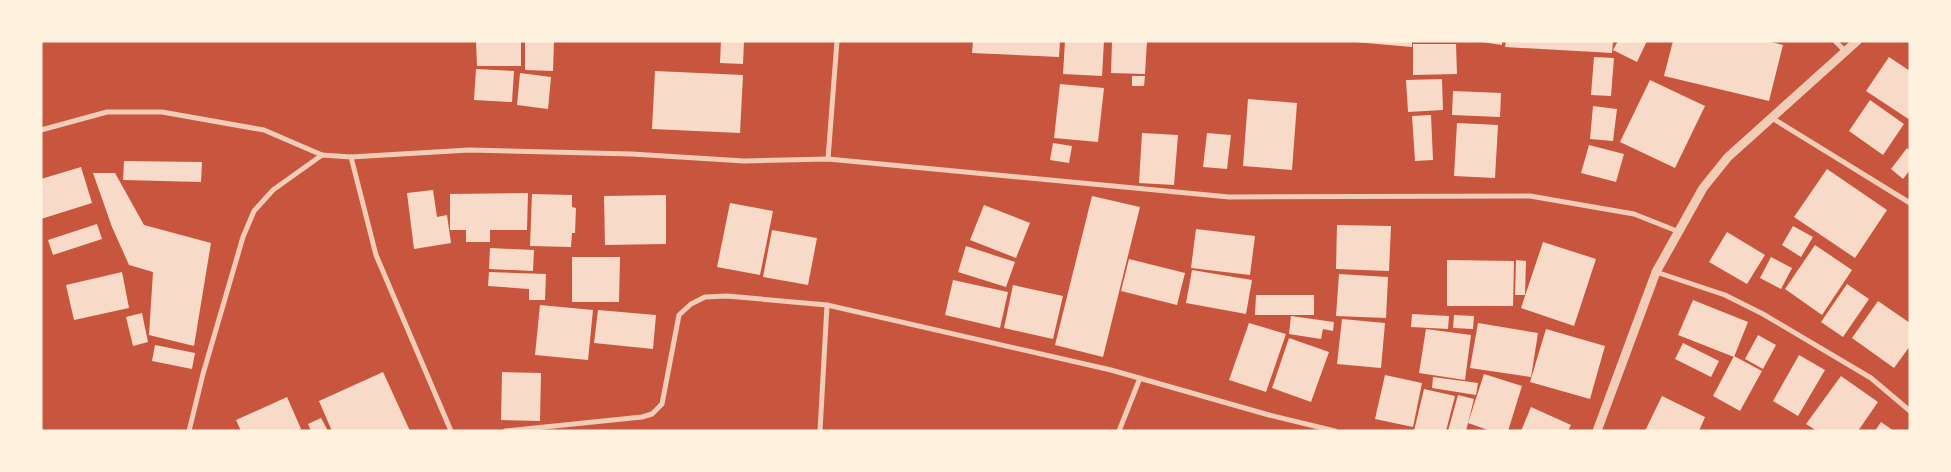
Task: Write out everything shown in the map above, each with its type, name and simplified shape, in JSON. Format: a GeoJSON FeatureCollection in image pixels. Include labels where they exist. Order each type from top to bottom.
{"type":"FeatureCollection","features":[{"type":"Feature","properties":{"kind":"street"},"geometry":{"type":"LineString","coordinates":[[828,158],[837,41]]}},
{"type":"Feature","properties":{"kind":"street"},"geometry":{"type":"LineString","coordinates":[[1835,41],[1846,52]]}},
{"type":"Feature","properties":{"kind":"street"},"geometry":{"type":"LineString","coordinates":[[1597,431],[1656,272],[1702,188],[1728,157],[1857,41]]}},
{"type":"Feature","properties":{"kind":"street"},"geometry":{"type":"LineString","coordinates":[[41,130],[107,112],[162,112],[264,130],[322,155],[351,157],[469,150],[632,154],[744,161],[828,158],[1229,197],[1530,196],[1634,214],[1677,231]]}},
{"type":"Feature","properties":{"kind":"street"},"geometry":{"type":"LineString","coordinates":[[1772,118],[1910,203]]}},
{"type":"Feature","properties":{"kind":"street"},"geometry":{"type":"LineString","coordinates":[[189,431],[203,374],[243,237],[254,211],[273,190],[322,155]]}},
{"type":"Feature","properties":{"kind":"street"},"geometry":{"type":"LineString","coordinates":[[351,157],[376,255],[451,431]]}},
{"type":"Feature","properties":{"kind":"street"},"geometry":{"type":"LineString","coordinates":[[1656,272],[1725,295],[1763,314],[1871,378],[1910,410]]}},
{"type":"Feature","properties":{"kind":"street"},"geometry":{"type":"LineString","coordinates":[[504,431],[642,417],[652,414],[662,404],[679,315],[691,304],[705,297],[727,296],[827,304],[1140,378],[1269,415],[1335,431]]}},
{"type":"Feature","properties":{"kind":"street"},"geometry":{"type":"LineString","coordinates":[[820,431],[827,304]]}},
{"type":"Feature","properties":{"kind":"street"},"geometry":{"type":"LineString","coordinates":[[1119,431],[1140,378]]}},
{"type":"Feature","properties":{"kind":"building"},"geometry":{"type":"Polygon","coordinates":[[[476,41],[521,41],[521,66],[477,66],[476,41]]]}},
{"type":"Feature","properties":{"kind":"building"},"geometry":{"type":"Polygon","coordinates":[[[525,41],[554,41],[553,71],[525,70],[525,41]]]}},
{"type":"Feature","properties":{"kind":"building"},"geometry":{"type":"Polygon","coordinates":[[[721,41],[744,41],[743,64],[720,63],[721,41]]]}},
{"type":"Feature","properties":{"kind":"building"},"geometry":{"type":"Polygon","coordinates":[[[973,41],[1060,41],[1059,57],[972,53],[973,41]]]}},
{"type":"Feature","properties":{"kind":"building"},"geometry":{"type":"Polygon","coordinates":[[[1065,41],[1104,41],[1102,76],[1063,74],[1065,41]]]}},
{"type":"Feature","properties":{"kind":"building"},"geometry":{"type":"Polygon","coordinates":[[[1112,41],[1147,41],[1145,74],[1111,73],[1112,41]]]}},
{"type":"Feature","properties":{"kind":"building"},"geometry":{"type":"Polygon","coordinates":[[[1343,41],[1412,41],[1412,47],[1343,41]]]}},
{"type":"Feature","properties":{"kind":"building"},"geometry":{"type":"Polygon","coordinates":[[[1475,41],[1502,41],[1502,45],[1475,41]]]}},
{"type":"Feature","properties":{"kind":"building"},"geometry":{"type":"Polygon","coordinates":[[[1506,41],[1613,41],[1612,53],[1505,47],[1506,41]]]}},
{"type":"Feature","properties":{"kind":"building"},"geometry":{"type":"Polygon","coordinates":[[[1618,41],[1647,41],[1637,62],[1613,50],[1618,41]]]}},
{"type":"Feature","properties":{"kind":"building"},"geometry":{"type":"Polygon","coordinates":[[[1673,41],[1767,41],[1783,45],[1769,101],[1664,76],[1673,41]]]}},
{"type":"Feature","properties":{"kind":"building"},"geometry":{"type":"Polygon","coordinates":[[[1413,44],[1456,44],[1457,74],[1413,75],[1413,44]]]}},
{"type":"Feature","properties":{"kind":"building"},"geometry":{"type":"Polygon","coordinates":[[[1594,57],[1614,58],[1611,96],[1591,95],[1594,57]]]}},
{"type":"Feature","properties":{"kind":"building"},"geometry":{"type":"Polygon","coordinates":[[[1889,57],[1910,71],[1910,120],[1866,91],[1889,57]]]}},
{"type":"Feature","properties":{"kind":"building"},"geometry":{"type":"Polygon","coordinates":[[[476,69],[514,71],[512,102],[474,100],[476,69]]]}},
{"type":"Feature","properties":{"kind":"building"},"geometry":{"type":"Polygon","coordinates":[[[655,71],[743,75],[740,133],[652,129],[655,71]]]}},
{"type":"Feature","properties":{"kind":"building"},"geometry":{"type":"Polygon","coordinates":[[[520,73],[551,77],[548,109],[517,105],[520,73]]]}},
{"type":"Feature","properties":{"kind":"building"},"geometry":{"type":"Polygon","coordinates":[[[1132,76],[1145,76],[1144,86],[1132,86],[1132,76]]]}},
{"type":"Feature","properties":{"kind":"building"},"geometry":{"type":"Polygon","coordinates":[[[1442,79],[1443,110],[1408,112],[1406,80],[1442,79]]]}},
{"type":"Feature","properties":{"kind":"building"},"geometry":{"type":"Polygon","coordinates":[[[1650,80],[1705,106],[1675,168],[1620,142],[1650,80]]]}},
{"type":"Feature","properties":{"kind":"building"},"geometry":{"type":"Polygon","coordinates":[[[1060,84],[1104,88],[1098,142],[1054,138],[1060,84]]]}},
{"type":"Feature","properties":{"kind":"building"},"geometry":{"type":"Polygon","coordinates":[[[1453,91],[1501,93],[1500,117],[1452,115],[1453,91]]]}},
{"type":"Feature","properties":{"kind":"building"},"geometry":{"type":"Polygon","coordinates":[[[1248,99],[1297,103],[1292,170],[1243,166],[1248,99]]]}},
{"type":"Feature","properties":{"kind":"building"},"geometry":{"type":"Polygon","coordinates":[[[1870,100],[1904,124],[1883,155],[1849,131],[1870,100]]]}},
{"type":"Feature","properties":{"kind":"building"},"geometry":{"type":"Polygon","coordinates":[[[1593,106],[1617,109],[1613,141],[1590,139],[1593,106]]]}},
{"type":"Feature","properties":{"kind":"building"},"geometry":{"type":"Polygon","coordinates":[[[1431,115],[1433,160],[1415,161],[1412,116],[1431,115]]]}},
{"type":"Feature","properties":{"kind":"building"},"geometry":{"type":"Polygon","coordinates":[[[1457,123],[1498,125],[1495,178],[1454,176],[1457,123]]]}},
{"type":"Feature","properties":{"kind":"building"},"geometry":{"type":"Polygon","coordinates":[[[1142,133],[1178,135],[1174,185],[1139,183],[1142,133]]]}},
{"type":"Feature","properties":{"kind":"building"},"geometry":{"type":"Polygon","coordinates":[[[1207,133],[1231,135],[1227,169],[1203,167],[1207,133]]]}},
{"type":"Feature","properties":{"kind":"building"},"geometry":{"type":"Polygon","coordinates":[[[1053,143],[1072,146],[1069,163],[1050,160],[1053,143]]]}},
{"type":"Feature","properties":{"kind":"building"},"geometry":{"type":"Polygon","coordinates":[[[1589,145],[1624,154],[1616,182],[1581,173],[1589,145]]]}},
{"type":"Feature","properties":{"kind":"building"},"geometry":{"type":"Polygon","coordinates":[[[1907,148],[1910,151],[1910,170],[1903,179],[1891,169],[1907,148]]]}},
{"type":"Feature","properties":{"kind":"building"},"geometry":{"type":"Polygon","coordinates":[[[124,161],[202,162],[201,182],[123,180],[124,161]]]}},
{"type":"Feature","properties":{"kind":"building"},"geometry":{"type":"Polygon","coordinates":[[[81,167],[92,203],[41,219],[41,179],[81,167]]]}},
{"type":"Feature","properties":{"kind":"building"},"geometry":{"type":"Polygon","coordinates":[[[1827,169],[1887,210],[1855,258],[1794,217],[1827,169]]]}},
{"type":"Feature","properties":{"kind":"building"},"geometry":{"type":"Polygon","coordinates":[[[93,173],[115,173],[144,225],[211,243],[194,346],[149,335],[153,272],[129,265],[112,227],[93,173]]]}},
{"type":"Feature","properties":{"kind":"building"},"geometry":{"type":"Polygon","coordinates":[[[433,190],[437,217],[447,215],[451,243],[414,249],[407,193],[433,190]]]}},
{"type":"Feature","properties":{"kind":"building"},"geometry":{"type":"Polygon","coordinates":[[[528,193],[527,230],[490,230],[490,242],[466,242],[466,230],[450,230],[450,194],[528,193]]]}},
{"type":"Feature","properties":{"kind":"building"},"geometry":{"type":"Polygon","coordinates":[[[532,194],[572,195],[572,207],[576,208],[575,233],[572,233],[571,247],[530,246],[532,194]]]}},
{"type":"Feature","properties":{"kind":"building"},"geometry":{"type":"Polygon","coordinates":[[[666,195],[666,244],[605,245],[604,196],[666,195]]]}},
{"type":"Feature","properties":{"kind":"building"},"geometry":{"type":"Polygon","coordinates":[[[1092,196],[1140,207],[1103,357],[1055,345],[1092,196]]]}},
{"type":"Feature","properties":{"kind":"building"},"geometry":{"type":"Polygon","coordinates":[[[730,203],[773,211],[760,275],[717,267],[730,203]]]}},
{"type":"Feature","properties":{"kind":"building"},"geometry":{"type":"Polygon","coordinates":[[[984,205],[1030,223],[1016,258],[970,240],[984,205]]]}},
{"type":"Feature","properties":{"kind":"building"},"geometry":{"type":"Polygon","coordinates":[[[97,224],[102,239],[53,255],[48,240],[97,224]]]}},
{"type":"Feature","properties":{"kind":"building"},"geometry":{"type":"Polygon","coordinates":[[[1337,225],[1391,226],[1389,271],[1336,269],[1337,225]]]}},
{"type":"Feature","properties":{"kind":"building"},"geometry":{"type":"Polygon","coordinates":[[[1793,226],[1813,237],[1801,257],[1782,245],[1793,226]]]}},
{"type":"Feature","properties":{"kind":"building"},"geometry":{"type":"Polygon","coordinates":[[[1196,229],[1255,236],[1250,275],[1191,268],[1196,229]]]}},
{"type":"Feature","properties":{"kind":"building"},"geometry":{"type":"Polygon","coordinates":[[[772,230],[817,238],[808,285],[763,277],[772,230]]]}},
{"type":"Feature","properties":{"kind":"building"},"geometry":{"type":"Polygon","coordinates":[[[1727,232],[1765,255],[1747,284],[1709,262],[1727,232]]]}},
{"type":"Feature","properties":{"kind":"building"},"geometry":{"type":"Polygon","coordinates":[[[1543,242],[1596,259],[1574,326],[1521,308],[1543,242]]]}},
{"type":"Feature","properties":{"kind":"building"},"geometry":{"type":"Polygon","coordinates":[[[1815,245],[1852,270],[1822,315],[1785,289],[1815,245]]]}},
{"type":"Feature","properties":{"kind":"building"},"geometry":{"type":"Polygon","coordinates":[[[966,246],[1015,262],[1006,287],[958,272],[966,246]]]}},
{"type":"Feature","properties":{"kind":"building"},"geometry":{"type":"Polygon","coordinates":[[[490,248],[534,250],[533,271],[489,269],[490,248]]]}},
{"type":"Feature","properties":{"kind":"building"},"geometry":{"type":"Polygon","coordinates":[[[572,257],[620,257],[619,302],[572,302],[572,257]]]}},
{"type":"Feature","properties":{"kind":"building"},"geometry":{"type":"Polygon","coordinates":[[[1771,257],[1792,268],[1781,289],[1760,278],[1771,257]]]}},
{"type":"Feature","properties":{"kind":"building"},"geometry":{"type":"Polygon","coordinates":[[[1129,259],[1185,273],[1177,305],[1121,291],[1129,259]]]}},
{"type":"Feature","properties":{"kind":"building"},"geometry":{"type":"Polygon","coordinates":[[[1447,260],[1514,261],[1513,306],[1447,306],[1447,260]]]}},
{"type":"Feature","properties":{"kind":"building"},"geometry":{"type":"Polygon","coordinates":[[[1516,260],[1526,261],[1525,295],[1515,295],[1516,260]]]}},
{"type":"Feature","properties":{"kind":"building"},"geometry":{"type":"Polygon","coordinates":[[[1192,270],[1252,280],[1246,314],[1186,303],[1192,270]]]}},
{"type":"Feature","properties":{"kind":"building"},"geometry":{"type":"Polygon","coordinates":[[[122,272],[129,308],[74,320],[66,285],[122,272]]]}},
{"type":"Feature","properties":{"kind":"building"},"geometry":{"type":"Polygon","coordinates":[[[489,272],[546,274],[545,300],[529,300],[529,289],[488,286],[489,272]]]}},
{"type":"Feature","properties":{"kind":"building"},"geometry":{"type":"Polygon","coordinates":[[[1339,274],[1388,277],[1386,318],[1336,316],[1339,274]]]}},
{"type":"Feature","properties":{"kind":"building"},"geometry":{"type":"Polygon","coordinates":[[[953,280],[1008,292],[1000,328],[945,315],[953,280]]]}},
{"type":"Feature","properties":{"kind":"building"},"geometry":{"type":"Polygon","coordinates":[[[1847,284],[1869,299],[1843,337],[1821,322],[1847,284]]]}},
{"type":"Feature","properties":{"kind":"building"},"geometry":{"type":"Polygon","coordinates":[[[1013,285],[1063,296],[1053,339],[1004,328],[1013,285]]]}},
{"type":"Feature","properties":{"kind":"building"},"geometry":{"type":"Polygon","coordinates":[[[1256,295],[1314,295],[1314,315],[1255,315],[1256,295]]]}},
{"type":"Feature","properties":{"kind":"building"},"geometry":{"type":"Polygon","coordinates":[[[1693,300],[1748,322],[1734,357],[1678,335],[1693,300]]]}},
{"type":"Feature","properties":{"kind":"building"},"geometry":{"type":"Polygon","coordinates":[[[1878,301],[1910,323],[1910,346],[1894,368],[1852,338],[1878,301]]]}},
{"type":"Feature","properties":{"kind":"building"},"geometry":{"type":"Polygon","coordinates":[[[540,305],[593,310],[588,360],[535,355],[540,305]]]}},
{"type":"Feature","properties":{"kind":"building"},"geometry":{"type":"Polygon","coordinates":[[[598,310],[656,315],[653,349],[594,343],[598,310]]]}},
{"type":"Feature","properties":{"kind":"building"},"geometry":{"type":"Polygon","coordinates":[[[142,313],[148,342],[133,346],[126,317],[142,313]]]}},
{"type":"Feature","properties":{"kind":"building"},"geometry":{"type":"Polygon","coordinates":[[[1412,314],[1449,316],[1448,329],[1411,327],[1412,314]]]}},
{"type":"Feature","properties":{"kind":"building"},"geometry":{"type":"Polygon","coordinates":[[[1454,315],[1474,316],[1473,329],[1453,328],[1454,315]]]}},
{"type":"Feature","properties":{"kind":"building"},"geometry":{"type":"Polygon","coordinates":[[[1291,316],[1334,322],[1333,331],[1323,329],[1321,339],[1289,334],[1291,316]]]}},
{"type":"Feature","properties":{"kind":"building"},"geometry":{"type":"Polygon","coordinates":[[[1342,319],[1385,323],[1381,368],[1337,364],[1342,319]]]}},
{"type":"Feature","properties":{"kind":"building"},"geometry":{"type":"Polygon","coordinates":[[[1249,323],[1286,334],[1266,392],[1229,380],[1249,323]]]}},
{"type":"Feature","properties":{"kind":"building"},"geometry":{"type":"Polygon","coordinates":[[[1478,323],[1538,333],[1531,377],[1470,368],[1478,323]]]}},
{"type":"Feature","properties":{"kind":"building"},"geometry":{"type":"Polygon","coordinates":[[[1426,329],[1471,335],[1465,380],[1419,373],[1426,329]]]}},
{"type":"Feature","properties":{"kind":"building"},"geometry":{"type":"Polygon","coordinates":[[[1546,329],[1605,346],[1590,399],[1530,382],[1546,329]]]}},
{"type":"Feature","properties":{"kind":"building"},"geometry":{"type":"Polygon","coordinates":[[[1758,335],[1776,345],[1763,369],[1745,359],[1758,335]]]}},
{"type":"Feature","properties":{"kind":"building"},"geometry":{"type":"Polygon","coordinates":[[[1289,338],[1329,352],[1311,402],[1272,388],[1289,338]]]}},
{"type":"Feature","properties":{"kind":"building"},"geometry":{"type":"Polygon","coordinates":[[[1683,343],[1719,361],[1711,377],[1675,359],[1683,343]]]}},
{"type":"Feature","properties":{"kind":"building"},"geometry":{"type":"Polygon","coordinates":[[[155,345],[195,353],[192,369],[152,361],[155,345]]]}},
{"type":"Feature","properties":{"kind":"building"},"geometry":{"type":"Polygon","coordinates":[[[1799,355],[1825,370],[1798,416],[1773,401],[1799,355]]]}},
{"type":"Feature","properties":{"kind":"building"},"geometry":{"type":"Polygon","coordinates":[[[1734,356],[1762,371],[1740,411],[1713,396],[1734,356]]]}},
{"type":"Feature","properties":{"kind":"building"},"geometry":{"type":"Polygon","coordinates":[[[383,372],[410,431],[332,431],[319,401],[383,372]]]}},
{"type":"Feature","properties":{"kind":"building"},"geometry":{"type":"Polygon","coordinates":[[[502,372],[541,373],[540,421],[501,420],[502,372]]]}},
{"type":"Feature","properties":{"kind":"building"},"geometry":{"type":"Polygon","coordinates":[[[1484,374],[1522,386],[1508,431],[1491,431],[1468,423],[1484,374]]]}},
{"type":"Feature","properties":{"kind":"building"},"geometry":{"type":"Polygon","coordinates":[[[1385,375],[1422,383],[1413,427],[1375,419],[1385,375]]]}},
{"type":"Feature","properties":{"kind":"building"},"geometry":{"type":"Polygon","coordinates":[[[1841,376],[1878,402],[1858,431],[1817,431],[1806,424],[1841,376]]]}},
{"type":"Feature","properties":{"kind":"building"},"geometry":{"type":"Polygon","coordinates":[[[1433,377],[1478,383],[1476,395],[1432,388],[1433,377]]]}},
{"type":"Feature","properties":{"kind":"building"},"geometry":{"type":"Polygon","coordinates":[[[1424,389],[1455,396],[1446,431],[1414,431],[1424,389]]]}},
{"type":"Feature","properties":{"kind":"building"},"geometry":{"type":"Polygon","coordinates":[[[1458,395],[1474,399],[1466,431],[1448,431],[1458,395]]]}},
{"type":"Feature","properties":{"kind":"building"},"geometry":{"type":"Polygon","coordinates":[[[1662,396],[1705,417],[1699,431],[1645,431],[1662,396]]]}},
{"type":"Feature","properties":{"kind":"building"},"geometry":{"type":"Polygon","coordinates":[[[287,397],[301,429],[296,431],[241,431],[236,420],[287,397]]]}},
{"type":"Feature","properties":{"kind":"building"},"geometry":{"type":"Polygon","coordinates":[[[1531,407],[1571,425],[1568,431],[1521,431],[1531,407]]]}},
{"type":"Feature","properties":{"kind":"building"},"geometry":{"type":"Polygon","coordinates":[[[321,418],[328,431],[311,431],[308,424],[321,418]]]}},
{"type":"Feature","properties":{"kind":"building"},"geometry":{"type":"Polygon","coordinates":[[[1881,422],[1894,431],[1875,431],[1881,422]]]}}]}
